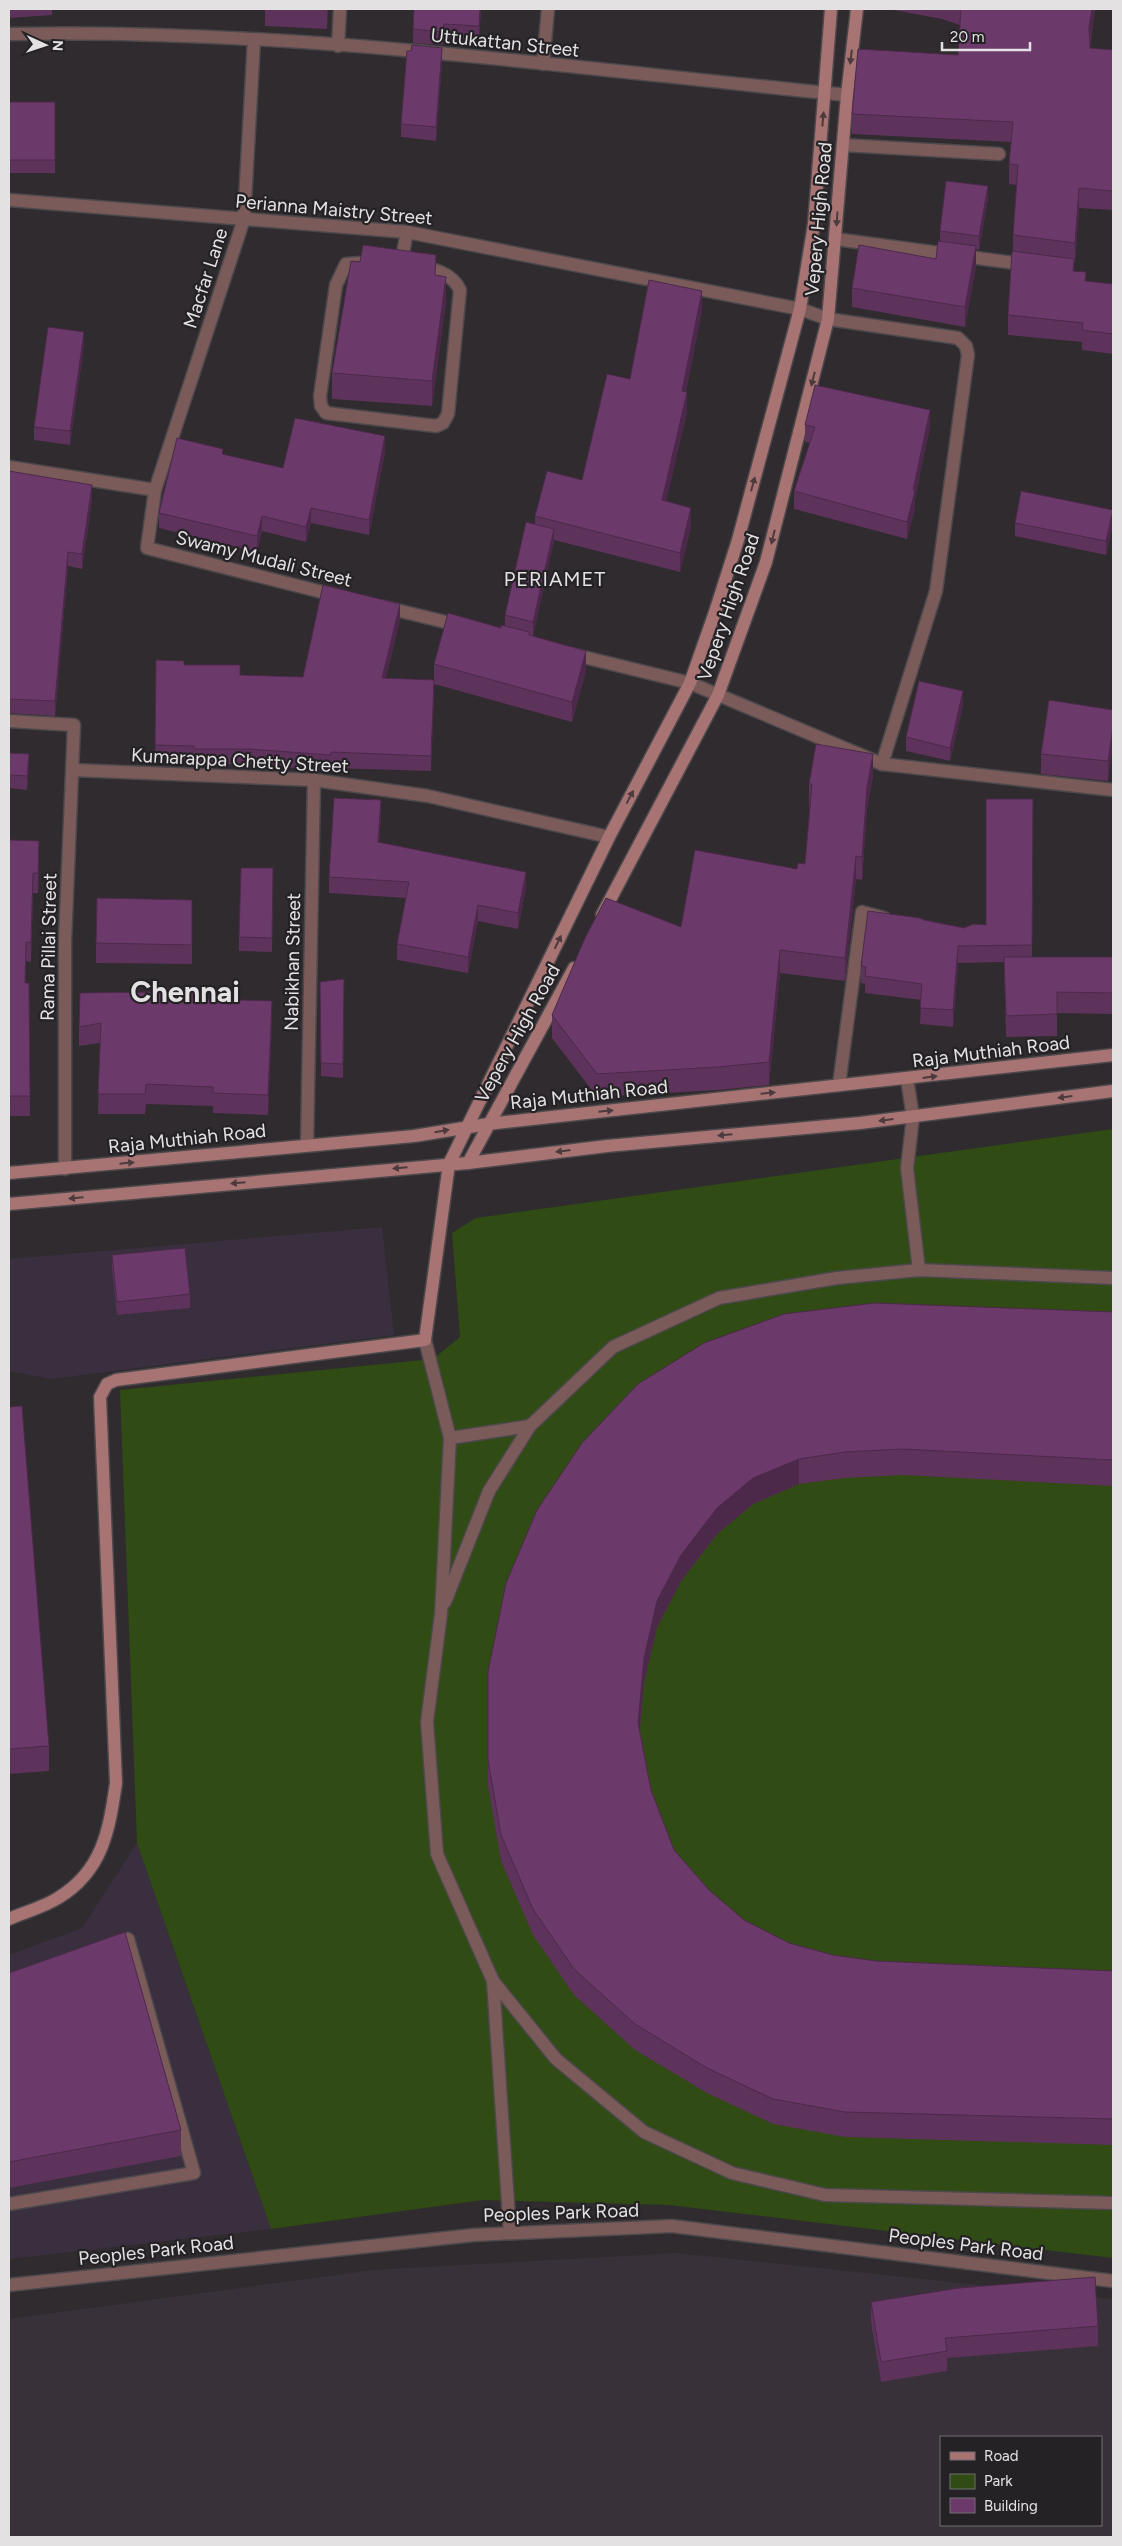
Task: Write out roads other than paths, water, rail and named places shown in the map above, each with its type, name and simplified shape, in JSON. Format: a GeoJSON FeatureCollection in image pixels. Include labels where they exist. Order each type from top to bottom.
{"type":"FeatureCollection","features":[{"type":"Feature","properties":{"kind":"main road","name":"Vepery High Road"},"geometry":{"type":"LineString","coordinates":[[425,1340],[448,1164],[609,837],[690,683],[738,540],[800,309],[814,224],[831,9]]}},
{"type":"Feature","properties":{"kind":"main road","name":"Vepery High Road"},"geometry":{"type":"LineString","coordinates":[[597,924],[718,695],[766,562],[828,319],[847,95],[857,9]]}},
{"type":"Feature","properties":{"kind":"main road","name":"Vepery High Road"},"geometry":{"type":"LineString","coordinates":[[468,1163],[578,959]]}},
{"type":"Feature","properties":{"kind":"main road","name":"Raja Muthiah Road"},"geometry":{"type":"LineString","coordinates":[[9,1173],[414,1136],[488,1124],[1113,1056]]}},
{"type":"Feature","properties":{"kind":"main road"},"geometry":{"type":"LineString","coordinates":[[9,1204],[468,1163],[607,1146],[913,1117],[1113,1091]]}},
{"type":"Feature","properties":{"kind":"main road"},"geometry":{"type":"LineString","coordinates":[[9,1918],[58,1898],[80,1880],[101,1854],[110,1822],[116,1783],[100,1397],[107,1384],[116,1380],[425,1340]]}},
{"type":"Feature","properties":{"kind":"street"},"geometry":{"type":"LineString","coordinates":[[338,46],[340,9]]}},
{"type":"Feature","properties":{"kind":"street"},"geometry":{"type":"LineString","coordinates":[[544,64],[548,9]]}},
{"type":"Feature","properties":{"kind":"street","name":"Uttukattan Street"},"geometry":{"type":"LineString","coordinates":[[9,34],[61,33],[254,40],[338,46],[544,64],[847,95]]}},
{"type":"Feature","properties":{"kind":"street","name":"Macfar Lane"},"geometry":{"type":"LineString","coordinates":[[155,490],[244,219],[254,40]]}},
{"type":"Feature","properties":{"kind":"street"},"geometry":{"type":"LineString","coordinates":[[843,145],[999,154]]}},
{"type":"Feature","properties":{"kind":"street","name":"Perianna Maistry Street"},"geometry":{"type":"LineString","coordinates":[[9,200],[407,232],[800,309],[828,319],[958,338],[966,346],[968,355],[936,591],[882,764]]}},
{"type":"Feature","properties":{"kind":"street"},"geometry":{"type":"LineString","coordinates":[[401,263],[407,232]]}},
{"type":"Feature","properties":{"kind":"street"},"geometry":{"type":"LineString","coordinates":[[835,239],[1047,267]]}},
{"type":"Feature","properties":{"kind":"street"},"geometry":{"type":"LineString","coordinates":[[354,262],[401,263],[448,274],[456,280],[460,290],[448,414],[443,423],[436,426],[326,413],[321,406],[320,396],[336,285],[340,272],[346,264],[354,262]]}},
{"type":"Feature","properties":{"kind":"street"},"geometry":{"type":"LineString","coordinates":[[9,467],[155,490]]}},
{"type":"Feature","properties":{"kind":"street","name":"Swamy Mudali Street"},"geometry":{"type":"LineString","coordinates":[[155,490],[147,548],[350,599]]}},
{"type":"Feature","properties":{"kind":"street","name":"Swamy Mudali Street"},"geometry":{"type":"LineString","coordinates":[[370,603],[477,630]]}},
{"type":"Feature","properties":{"kind":"street"},"geometry":{"type":"LineString","coordinates":[[554,649],[690,683],[882,764],[1113,790]]}},
{"type":"Feature","properties":{"kind":"street","name":"Rama Pillai Street"},"geometry":{"type":"LineString","coordinates":[[9,721],[74,726],[65,941],[65,1169]]}},
{"type":"Feature","properties":{"kind":"street","name":"Kumarappa Chetty Street"},"geometry":{"type":"LineString","coordinates":[[73,770],[314,780],[428,796],[609,837]]}},
{"type":"Feature","properties":{"kind":"street","name":"Nabikhan Street"},"geometry":{"type":"LineString","coordinates":[[307,1145],[314,780]]}},
{"type":"Feature","properties":{"kind":"street"},"geometry":{"type":"LineString","coordinates":[[839,1085],[862,912],[900,921]]}},
{"type":"Feature","properties":{"kind":"street"},"geometry":{"type":"LineString","coordinates":[[906,1079],[913,1117],[907,1168],[919,1270]]}},
{"type":"Feature","properties":{"kind":"street"},"geometry":{"type":"LineString","coordinates":[[441,1614],[489,1491],[530,1426],[613,1347],[719,1298],[837,1278],[919,1270],[1113,1278]]}},
{"type":"Feature","properties":{"kind":"street"},"geometry":{"type":"LineString","coordinates":[[425,1340],[450,1438],[441,1614],[427,1722],[437,1854],[493,1981],[556,2059],[644,2132],[732,2173],[825,2195],[1113,2204]]}},
{"type":"Feature","properties":{"kind":"street"},"geometry":{"type":"LineString","coordinates":[[450,1438],[530,1426]]}},
{"type":"Feature","properties":{"kind":"street"},"geometry":{"type":"LineString","coordinates":[[9,2204],[194,2173],[128,1939],[101,1949]]}},
{"type":"Feature","properties":{"kind":"street"},"geometry":{"type":"LineString","coordinates":[[493,1981],[510,2233]]}},
{"type":"Feature","properties":{"kind":"street","name":"Peoples Park Road"},"geometry":{"type":"LineString","coordinates":[[9,2285],[464,2236],[672,2226],[1113,2281]]}},
{"type":"Feature","properties":{"kind":"district","name":"PERIAMET"},"geometry":{"type":"Point","coordinates":[555,579]}},
{"type":"Feature","properties":{"kind":"district","name":"Chennai"},"geometry":{"type":"Point","coordinates":[185,992]}}]}
